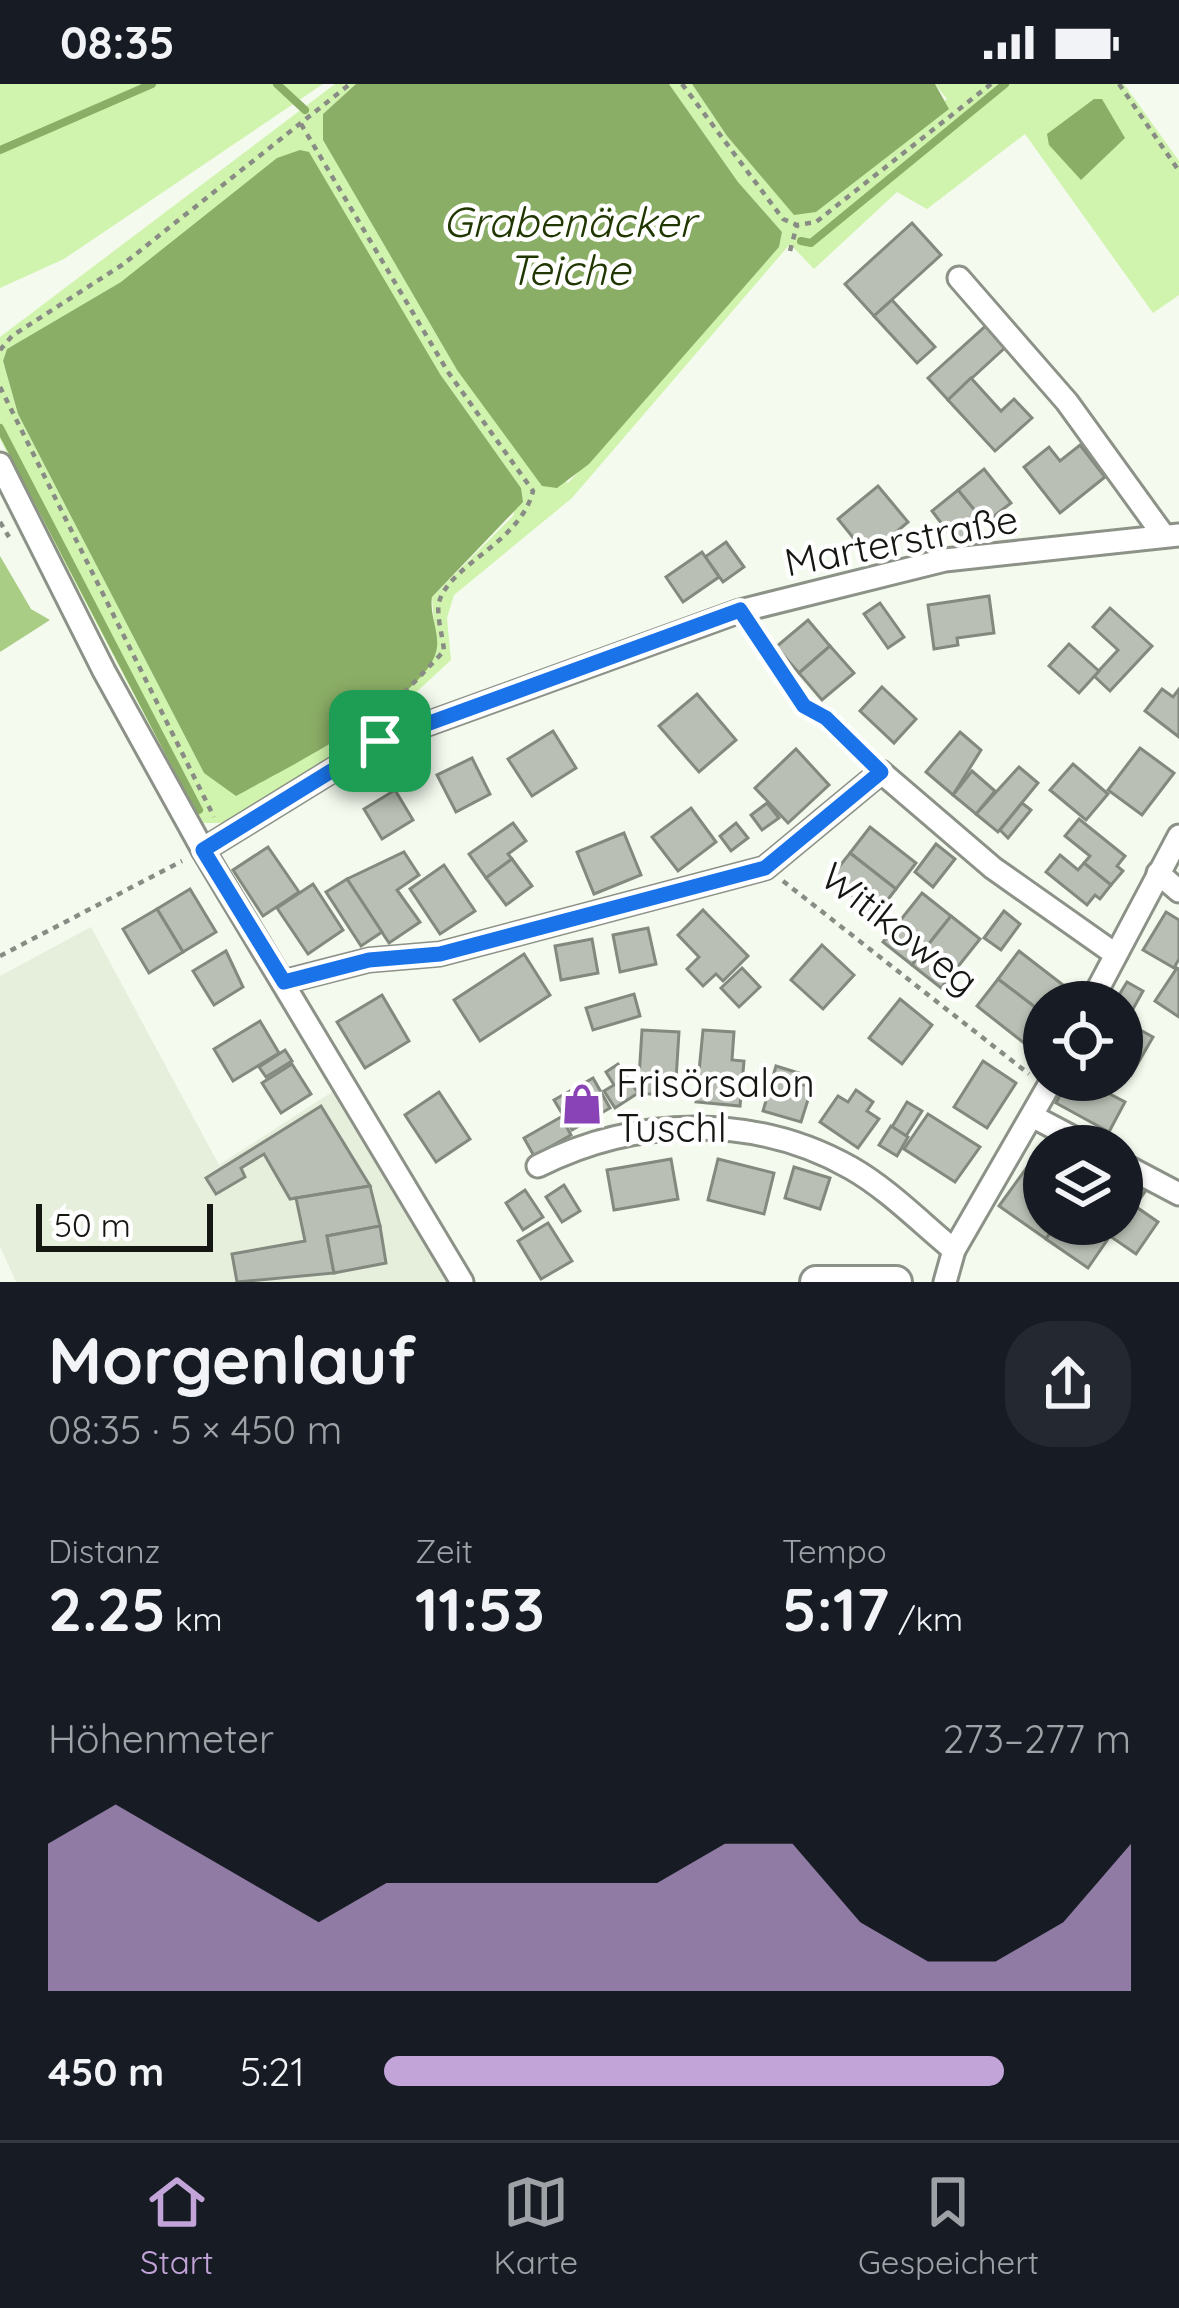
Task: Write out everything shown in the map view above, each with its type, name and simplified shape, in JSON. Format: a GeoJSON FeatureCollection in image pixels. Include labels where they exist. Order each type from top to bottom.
{"type":"FeatureCollection","features":[{"type":"Feature","properties":{"kind":"main road"},"geometry":{"type":"LineString","coordinates":[[816,1282],[896,1282]]}},
{"type":"Feature","properties":{"kind":"street","name":"Marterstraße"},"geometry":{"type":"LineString","coordinates":[[959,278],[1066,402],[1171,535]]}},
{"type":"Feature","properties":{"kind":"street"},"geometry":{"type":"LineString","coordinates":[[0,464],[104,671],[213,844],[284,982],[462,1282]]}},
{"type":"Feature","properties":{"kind":"street","name":"Marterstraße"},"geometry":{"type":"LineString","coordinates":[[213,844],[380,741],[740,610],[945,560],[1171,535]]}},
{"type":"Feature","properties":{"kind":"street"},"geometry":{"type":"LineString","coordinates":[[881,772],[993,868],[1115,954]]}},
{"type":"Feature","properties":{"kind":"street","name":"Witikoweg"},"geometry":{"type":"LineString","coordinates":[[284,982],[369,960],[440,954],[765,868],[881,772]]}},
{"type":"Feature","properties":{"kind":"street"},"geometry":{"type":"LineString","coordinates":[[1102,981],[1179,836]]}},
{"type":"Feature","properties":{"kind":"street"},"geometry":{"type":"LineString","coordinates":[[1158,873],[1179,891]]}},
{"type":"Feature","properties":{"kind":"street"},"geometry":{"type":"LineString","coordinates":[[945,1282],[954,1250],[1042,1101]]}},
{"type":"Feature","properties":{"kind":"street"},"geometry":{"type":"LineString","coordinates":[[1034,1117],[1049,1125]]}},
{"type":"Feature","properties":{"kind":"street"},"geometry":{"type":"LineString","coordinates":[[538,1166],[619,1132],[743,1131],[800,1145],[854,1169],[954,1250]]}},
{"type":"Feature","properties":{"kind":"street"},"geometry":{"type":"LineString","coordinates":[[1143,1175],[1179,1194]]}},
{"type":"Feature","properties":{"kind":"lane"},"geometry":{"type":"LineString","coordinates":[[804,706],[826,718],[881,772]]}},
{"type":"Feature","properties":{"kind":"path"},"geometry":{"type":"LineString","coordinates":[[0,350],[12,336],[122,266],[350,84]]}},
{"type":"Feature","properties":{"kind":"path"},"geometry":{"type":"LineString","coordinates":[[682,84],[783,219],[797,225],[816,222],[991,84]]}},
{"type":"Feature","properties":{"kind":"path"},"geometry":{"type":"LineString","coordinates":[[1120,84],[1179,171]]}},
{"type":"Feature","properties":{"kind":"path"},"geometry":{"type":"LineString","coordinates":[[301,124],[448,372],[533,491],[520,523],[446,590],[438,605],[444,650],[375,725],[380,741]]}},
{"type":"Feature","properties":{"kind":"path"},"geometry":{"type":"LineString","coordinates":[[790,251],[797,225]]}},
{"type":"Feature","properties":{"kind":"path"},"geometry":{"type":"LineString","coordinates":[[0,387],[200,782],[213,844],[0,956]]}},
{"type":"Feature","properties":{"kind":"path"},"geometry":{"type":"LineString","coordinates":[[740,610],[804,706]]}},
{"type":"Feature","properties":{"kind":"path","name":"Witikoweg"},"geometry":{"type":"LineString","coordinates":[[765,868],[1023,1064]]}},
{"type":"Feature","properties":{"kind":"shaded area"},"geometry":{"type":"Polygon","coordinates":[[[0,84],[323,84],[64,259],[0,288],[0,84]]]}},
{"type":"Feature","properties":{"kind":"shaded area"},"geometry":{"type":"Polygon","coordinates":[[[335,84],[356,84],[323,114],[323,140],[457,370],[568,483],[779,247],[782,232],[738,182],[669,84],[692,84],[727,136],[795,215],[947,99],[935,84],[1124,84],[1179,161],[1179,295],[1153,313],[1025,134],[927,209],[897,192],[814,269],[790,244],[572,498],[454,595],[447,618],[451,660],[410,698],[396,721],[223,823],[201,823],[0,439],[0,337],[335,84]],[[121,282],[7,349],[3,362],[18,414],[204,773],[348,738],[423,671],[436,652],[432,597],[513,516],[521,488],[440,374],[121,282]]]}},
{"type":"Feature","properties":{"kind":"shaded area"},"geometry":{"type":"Polygon","coordinates":[[[0,556],[31,609],[50,620],[0,652],[0,556]]]}},
{"type":"Feature","properties":{"kind":"shaded area"},"geometry":{"type":"Polygon","coordinates":[[[91,927],[219,1165],[332,1092],[447,1282],[16,1282],[0,1246],[0,976],[91,927]]]}},
{"type":"Feature","properties":{"kind":"water","name":"Grabenäcker Teiche"},"geometry":{"type":"Polygon","coordinates":[[[356,84],[669,84],[738,182],[782,232],[779,247],[589,464],[557,488],[542,486],[457,370],[323,140],[323,114],[356,84]]]}},
{"type":"Feature","properties":{"kind":"water"},"geometry":{"type":"Polygon","coordinates":[[[692,84],[935,84],[949,109],[816,212],[794,215],[727,136],[692,84]]]}},
{"type":"Feature","properties":{"kind":"water"},"geometry":{"type":"Polygon","coordinates":[[[1094,99],[1102,99],[1125,138],[1081,180],[1049,145],[1047,134],[1094,99]]]}},
{"type":"Feature","properties":{"kind":"water"},"geometry":{"type":"Polygon","coordinates":[[[300,150],[309,152],[440,374],[521,488],[523,502],[432,597],[437,645],[426,671],[348,733],[236,796],[204,773],[18,414],[3,361],[7,349],[121,282],[277,158],[300,150]]]}},
{"type":"Feature","properties":{"kind":"building"},"geometry":{"type":"Polygon","coordinates":[[[912,223],[941,255],[874,316],[845,284],[912,223]]]}},
{"type":"Feature","properties":{"kind":"building"},"geometry":{"type":"Polygon","coordinates":[[[892,300],[935,347],[917,363],[874,316],[892,300]]]}},
{"type":"Feature","properties":{"kind":"building"},"geometry":{"type":"Polygon","coordinates":[[[989,323],[1008,345],[948,400],[928,378],[989,323]]]}},
{"type":"Feature","properties":{"kind":"building"},"geometry":{"type":"Polygon","coordinates":[[[971,378],[1001,411],[1014,399],[1032,418],[995,451],[948,400],[971,378]]]}},
{"type":"Feature","properties":{"kind":"building"},"geometry":{"type":"Polygon","coordinates":[[[1080,445],[1105,477],[1060,513],[1024,467],[1049,447],[1060,461],[1080,445]]]}},
{"type":"Feature","properties":{"kind":"building"},"geometry":{"type":"Polygon","coordinates":[[[984,469],[1011,503],[985,523],[958,490],[984,469]]]}},
{"type":"Feature","properties":{"kind":"building"},"geometry":{"type":"Polygon","coordinates":[[[878,486],[908,522],[868,556],[838,519],[878,486]]]}},
{"type":"Feature","properties":{"kind":"building"},"geometry":{"type":"Polygon","coordinates":[[[958,490],[985,523],[958,545],[932,511],[958,490]]]}},
{"type":"Feature","properties":{"kind":"building"},"geometry":{"type":"Polygon","coordinates":[[[726,542],[744,567],[723,582],[705,557],[726,542]]]}},
{"type":"Feature","properties":{"kind":"building"},"geometry":{"type":"Polygon","coordinates":[[[702,552],[719,577],[683,602],[666,577],[702,552]]]}},
{"type":"Feature","properties":{"kind":"building"},"geometry":{"type":"Polygon","coordinates":[[[989,596],[994,633],[957,638],[958,645],[934,649],[928,605],[989,596]]]}},
{"type":"Feature","properties":{"kind":"building"},"geometry":{"type":"Polygon","coordinates":[[[880,603],[904,637],[888,648],[864,614],[880,603]]]}},
{"type":"Feature","properties":{"kind":"building"},"geometry":{"type":"Polygon","coordinates":[[[1110,608],[1152,646],[1110,691],[1094,676],[1118,650],[1093,627],[1110,608]]]}},
{"type":"Feature","properties":{"kind":"building"},"geometry":{"type":"Polygon","coordinates":[[[808,620],[830,646],[799,673],[776,647],[808,620]]]}},
{"type":"Feature","properties":{"kind":"building"},"geometry":{"type":"Polygon","coordinates":[[[1069,644],[1099,671],[1079,693],[1049,666],[1069,644]]]}},
{"type":"Feature","properties":{"kind":"building"},"geometry":{"type":"Polygon","coordinates":[[[830,646],[854,673],[822,700],[799,673],[830,646]]]}},
{"type":"Feature","properties":{"kind":"building"},"geometry":{"type":"Polygon","coordinates":[[[882,687],[916,719],[894,743],[860,711],[882,687]]]}},
{"type":"Feature","properties":{"kind":"building"},"geometry":{"type":"Polygon","coordinates":[[[1162,689],[1173,697],[1179,689],[1179,737],[1145,711],[1162,689]]]}},
{"type":"Feature","properties":{"kind":"building"},"geometry":{"type":"Polygon","coordinates":[[[697,694],[736,740],[699,772],[659,726],[697,694]]]}},
{"type":"Feature","properties":{"kind":"building"},"geometry":{"type":"Polygon","coordinates":[[[553,731],[576,768],[532,796],[508,759],[553,731]]]}},
{"type":"Feature","properties":{"kind":"building"},"geometry":{"type":"Polygon","coordinates":[[[960,732],[981,750],[953,795],[926,772],[960,732]]]}},
{"type":"Feature","properties":{"kind":"building"},"geometry":{"type":"Polygon","coordinates":[[[1140,748],[1174,773],[1142,815],[1108,790],[1140,748]]]}},
{"type":"Feature","properties":{"kind":"building"},"geometry":{"type":"Polygon","coordinates":[[[796,749],[829,785],[788,823],[755,788],[796,749]]]}},
{"type":"Feature","properties":{"kind":"building"},"geometry":{"type":"Polygon","coordinates":[[[472,758],[490,794],[456,812],[437,775],[472,758]]]}},
{"type":"Feature","properties":{"kind":"building"},"geometry":{"type":"Polygon","coordinates":[[[1073,764],[1108,794],[1086,820],[1050,790],[1073,764]]]}},
{"type":"Feature","properties":{"kind":"building"},"geometry":{"type":"Polygon","coordinates":[[[1019,767],[1038,783],[998,832],[976,814],[1019,767]]]}},
{"type":"Feature","properties":{"kind":"building"},"geometry":{"type":"Polygon","coordinates":[[[972,771],[995,791],[976,814],[953,795],[972,771]]]}},
{"type":"Feature","properties":{"kind":"building"},"geometry":{"type":"Polygon","coordinates":[[[395,790],[413,820],[382,839],[364,809],[395,790]]]}},
{"type":"Feature","properties":{"kind":"building"},"geometry":{"type":"Polygon","coordinates":[[[767,803],[779,818],[762,830],[751,815],[767,803]]]}},
{"type":"Feature","properties":{"kind":"building"},"geometry":{"type":"Polygon","coordinates":[[[1022,803],[1031,810],[1008,838],[1000,830],[1022,803]]]}},
{"type":"Feature","properties":{"kind":"building"},"geometry":{"type":"Polygon","coordinates":[[[691,808],[716,842],[678,871],[652,837],[691,808]]]}},
{"type":"Feature","properties":{"kind":"building"},"geometry":{"type":"Polygon","coordinates":[[[1079,819],[1125,856],[1117,866],[1123,871],[1111,885],[1084,863],[1090,856],[1065,836],[1079,819]]]}},
{"type":"Feature","properties":{"kind":"building"},"geometry":{"type":"Polygon","coordinates":[[[513,823],[526,841],[508,854],[512,859],[486,878],[469,854],[513,823]]]}},
{"type":"Feature","properties":{"kind":"building"},"geometry":{"type":"Polygon","coordinates":[[[736,823],[748,838],[731,851],[720,836],[736,823]]]}},
{"type":"Feature","properties":{"kind":"building"},"geometry":{"type":"Polygon","coordinates":[[[870,827],[916,863],[896,889],[850,853],[870,827]]]}},
{"type":"Feature","properties":{"kind":"building"},"geometry":{"type":"Polygon","coordinates":[[[624,833],[641,875],[594,894],[577,852],[624,833]]]}},
{"type":"Feature","properties":{"kind":"building"},"geometry":{"type":"Polygon","coordinates":[[[936,844],[955,859],[933,887],[915,872],[936,844]]]}},
{"type":"Feature","properties":{"kind":"building"},"geometry":{"type":"Polygon","coordinates":[[[268,847],[299,892],[263,916],[233,870],[268,847]]]}},
{"type":"Feature","properties":{"kind":"building"},"geometry":{"type":"Polygon","coordinates":[[[404,852],[419,875],[397,890],[420,922],[389,943],[347,879],[404,852]]]}},
{"type":"Feature","properties":{"kind":"building"},"geometry":{"type":"Polygon","coordinates":[[[850,853],[896,889],[876,915],[830,878],[850,853]]]}},
{"type":"Feature","properties":{"kind":"building"},"geometry":{"type":"Polygon","coordinates":[[[1060,855],[1078,870],[1084,863],[1111,885],[1100,899],[1095,895],[1087,905],[1046,872],[1060,855]]]}},
{"type":"Feature","properties":{"kind":"building"},"geometry":{"type":"Polygon","coordinates":[[[512,859],[532,886],[506,905],[486,878],[512,859]]]}},
{"type":"Feature","properties":{"kind":"building"},"geometry":{"type":"Polygon","coordinates":[[[444,865],[475,911],[440,934],[410,889],[444,865]]]}},
{"type":"Feature","properties":{"kind":"building"},"geometry":{"type":"Polygon","coordinates":[[[347,879],[382,932],[361,946],[326,892],[347,879]]]}},
{"type":"Feature","properties":{"kind":"building"},"geometry":{"type":"Polygon","coordinates":[[[313,884],[343,930],[308,954],[277,908],[313,884]]]}},
{"type":"Feature","properties":{"kind":"building"},"geometry":{"type":"Polygon","coordinates":[[[190,889],[216,932],[183,952],[157,909],[190,889]]]}},
{"type":"Feature","properties":{"kind":"building"},"geometry":{"type":"Polygon","coordinates":[[[922,893],[951,916],[912,965],[883,942],[922,893]]]}},
{"type":"Feature","properties":{"kind":"building"},"geometry":{"type":"Polygon","coordinates":[[[157,909],[183,952],[149,973],[123,929],[157,909]]]}},
{"type":"Feature","properties":{"kind":"building"},"geometry":{"type":"Polygon","coordinates":[[[703,910],[748,956],[723,981],[716,974],[703,986],[687,969],[699,957],[678,935],[703,910]]]}},
{"type":"Feature","properties":{"kind":"building"},"geometry":{"type":"Polygon","coordinates":[[[1004,911],[1020,924],[1001,950],[984,938],[1004,911]]]}},
{"type":"Feature","properties":{"kind":"building"},"geometry":{"type":"Polygon","coordinates":[[[1166,912],[1179,920],[1179,959],[1174,968],[1143,950],[1166,912]]]}},
{"type":"Feature","properties":{"kind":"building"},"geometry":{"type":"Polygon","coordinates":[[[951,916],[980,939],[941,988],[912,965],[951,916]]]}},
{"type":"Feature","properties":{"kind":"building"},"geometry":{"type":"Polygon","coordinates":[[[648,928],[656,964],[620,972],[613,935],[648,928]]]}},
{"type":"Feature","properties":{"kind":"building"},"geometry":{"type":"Polygon","coordinates":[[[592,939],[598,973],[561,980],[555,946],[592,939]]]}},
{"type":"Feature","properties":{"kind":"building"},"geometry":{"type":"Polygon","coordinates":[[[822,945],[854,975],[823,1009],[791,980],[822,945]]]}},
{"type":"Feature","properties":{"kind":"building"},"geometry":{"type":"Polygon","coordinates":[[[226,951],[243,987],[214,1005],[193,971],[226,951]]]}},
{"type":"Feature","properties":{"kind":"building"},"geometry":{"type":"Polygon","coordinates":[[[1019,951],[1058,981],[1023,981],[1023,998],[998,979],[1019,951]]]}},
{"type":"Feature","properties":{"kind":"building"},"geometry":{"type":"Polygon","coordinates":[[[524,954],[550,995],[480,1041],[454,1000],[524,954]]]}},
{"type":"Feature","properties":{"kind":"building"},"geometry":{"type":"Polygon","coordinates":[[[742,968],[760,987],[739,1007],[721,988],[742,968]]]}},
{"type":"Feature","properties":{"kind":"building"},"geometry":{"type":"Polygon","coordinates":[[[1179,969],[1179,1017],[1155,1001],[1179,969]]]}},
{"type":"Feature","properties":{"kind":"building"},"geometry":{"type":"Polygon","coordinates":[[[998,979],[1023,998],[1023,1042],[977,1006],[998,979]]]}},
{"type":"Feature","properties":{"kind":"building"},"geometry":{"type":"Polygon","coordinates":[[[634,994],[640,1016],[593,1030],[586,1008],[634,994]]]}},
{"type":"Feature","properties":{"kind":"building"},"geometry":{"type":"Polygon","coordinates":[[[382,995],[409,1041],[365,1068],[337,1022],[382,995]]]}},
{"type":"Feature","properties":{"kind":"building"},"geometry":{"type":"Polygon","coordinates":[[[900,999],[932,1025],[902,1064],[869,1038],[900,999]]]}},
{"type":"Feature","properties":{"kind":"building"},"geometry":{"type":"Polygon","coordinates":[[[260,1021],[279,1053],[233,1081],[214,1049],[260,1021]]]}},
{"type":"Feature","properties":{"kind":"building"},"geometry":{"type":"Polygon","coordinates":[[[642,1030],[679,1032],[675,1096],[638,1093],[642,1030]]]}},
{"type":"Feature","properties":{"kind":"building"},"geometry":{"type":"Polygon","coordinates":[[[703,1030],[734,1032],[732,1060],[744,1061],[740,1106],[696,1102],[703,1030]]]}},
{"type":"Feature","properties":{"kind":"building"},"geometry":{"type":"Polygon","coordinates":[[[1143,1032],[1153,1037],[1143,1054],[1143,1032]]]}},
{"type":"Feature","properties":{"kind":"building"},"geometry":{"type":"Polygon","coordinates":[[[285,1050],[292,1061],[266,1077],[259,1067],[285,1050]]]}},
{"type":"Feature","properties":{"kind":"building"},"geometry":{"type":"Polygon","coordinates":[[[983,1061],[1016,1083],[987,1128],[954,1107],[983,1061]]]}},
{"type":"Feature","properties":{"kind":"building"},"geometry":{"type":"Polygon","coordinates":[[[292,1064],[311,1094],[281,1113],[262,1083],[292,1064]]]}},
{"type":"Feature","properties":{"kind":"building"},"geometry":{"type":"Polygon","coordinates":[[[618,1064],[638,1093],[615,1108],[604,1091],[614,1085],[606,1072],[618,1064]]]}},
{"type":"Feature","properties":{"kind":"building"},"geometry":{"type":"Polygon","coordinates":[[[776,1066],[802,1074],[799,1084],[812,1087],[801,1122],[763,1111],[776,1066]]]}},
{"type":"Feature","properties":{"kind":"building","name":"Frisörsalon Tuschl"},"geometry":{"type":"Polygon","coordinates":[[[593,1078],[610,1108],[572,1130],[554,1100],[593,1078]]]}},
{"type":"Feature","properties":{"kind":"building"},"geometry":{"type":"Polygon","coordinates":[[[856,1090],[873,1102],[867,1111],[879,1119],[858,1148],[820,1122],[838,1096],[848,1102],[856,1090]]]}},
{"type":"Feature","properties":{"kind":"building"},"geometry":{"type":"Polygon","coordinates":[[[439,1092],[470,1139],[436,1162],[405,1115],[439,1092]]]}},
{"type":"Feature","properties":{"kind":"building"},"geometry":{"type":"Polygon","coordinates":[[[907,1102],[922,1111],[906,1136],[892,1127],[907,1102]]]}},
{"type":"Feature","properties":{"kind":"building"},"geometry":{"type":"Polygon","coordinates":[[[1125,1102],[1113,1125],[1096,1125],[1056,1103],[1125,1102]]]}},
{"type":"Feature","properties":{"kind":"building"},"geometry":{"type":"Polygon","coordinates":[[[321,1106],[370,1186],[290,1199],[264,1154],[241,1168],[245,1177],[216,1194],[206,1178],[321,1106]]]}},
{"type":"Feature","properties":{"kind":"building"},"geometry":{"type":"Polygon","coordinates":[[[928,1114],[980,1147],[955,1182],[904,1149],[928,1114]]]}},
{"type":"Feature","properties":{"kind":"building"},"geometry":{"type":"Polygon","coordinates":[[[561,1117],[571,1135],[534,1156],[524,1138],[561,1117]]]}},
{"type":"Feature","properties":{"kind":"building"},"geometry":{"type":"Polygon","coordinates":[[[891,1126],[908,1137],[897,1156],[879,1145],[891,1126]]]}},
{"type":"Feature","properties":{"kind":"building"},"geometry":{"type":"Polygon","coordinates":[[[671,1159],[678,1199],[614,1210],[607,1170],[671,1159]]]}},
{"type":"Feature","properties":{"kind":"building"},"geometry":{"type":"Polygon","coordinates":[[[718,1159],[774,1173],[764,1214],[708,1200],[718,1159]]]}},
{"type":"Feature","properties":{"kind":"building"},"geometry":{"type":"Polygon","coordinates":[[[794,1167],[830,1178],[820,1209],[785,1198],[794,1167]]]}},
{"type":"Feature","properties":{"kind":"building"},"geometry":{"type":"Polygon","coordinates":[[[1023,1173],[1023,1223],[999,1206],[1023,1173]]]}},
{"type":"Feature","properties":{"kind":"building"},"geometry":{"type":"Polygon","coordinates":[[[564,1185],[580,1211],[562,1222],[546,1197],[564,1185]]]}},
{"type":"Feature","properties":{"kind":"building"},"geometry":{"type":"Polygon","coordinates":[[[370,1186],[380,1226],[327,1236],[334,1273],[237,1282],[232,1254],[305,1241],[296,1198],[370,1186]]]}},
{"type":"Feature","properties":{"kind":"building"},"geometry":{"type":"Polygon","coordinates":[[[525,1190],[543,1217],[523,1230],[506,1203],[525,1190]]]}},
{"type":"Feature","properties":{"kind":"building"},"geometry":{"type":"Polygon","coordinates":[[[1143,1212],[1158,1222],[1143,1244],[1143,1212]]]}},
{"type":"Feature","properties":{"kind":"building"},"geometry":{"type":"Polygon","coordinates":[[[548,1223],[572,1261],[541,1279],[518,1241],[548,1223]]]}},
{"type":"Feature","properties":{"kind":"building"},"geometry":{"type":"Polygon","coordinates":[[[380,1226],[386,1263],[334,1273],[327,1236],[380,1226]]]}},
{"type":"Feature","properties":{"kind":"building"},"geometry":{"type":"Polygon","coordinates":[[[1055,1245],[1104,1245],[1088,1268],[1055,1245]]]}},
{"type":"Feature","properties":{"kind":"waterway"},"geometry":{"type":"LineString","coordinates":[[0,150],[152,84]]}},
{"type":"Feature","properties":{"kind":"waterway"},"geometry":{"type":"LineString","coordinates":[[277,84],[305,110]]}},
{"type":"Feature","properties":{"kind":"waterway"},"geometry":{"type":"LineString","coordinates":[[801,241],[811,243],[1005,84]]}},
{"type":"Feature","properties":{"kind":"waterway"},"geometry":{"type":"LineString","coordinates":[[0,428],[199,810]]}},
{"type":"Feature","properties":{"kind":"place","name":"Frisörsalon Tuschl"},"geometry":{"type":"Point","coordinates":[582,1104]}},
{"type":"Feature","properties":{"kind":"route"},"geometry":{"type":"LineString","coordinates":[[740,610],[804,706],[826,718],[881,772],[765,868],[440,954],[369,960],[284,982],[203,850],[380,741],[740,610]]}}]}
